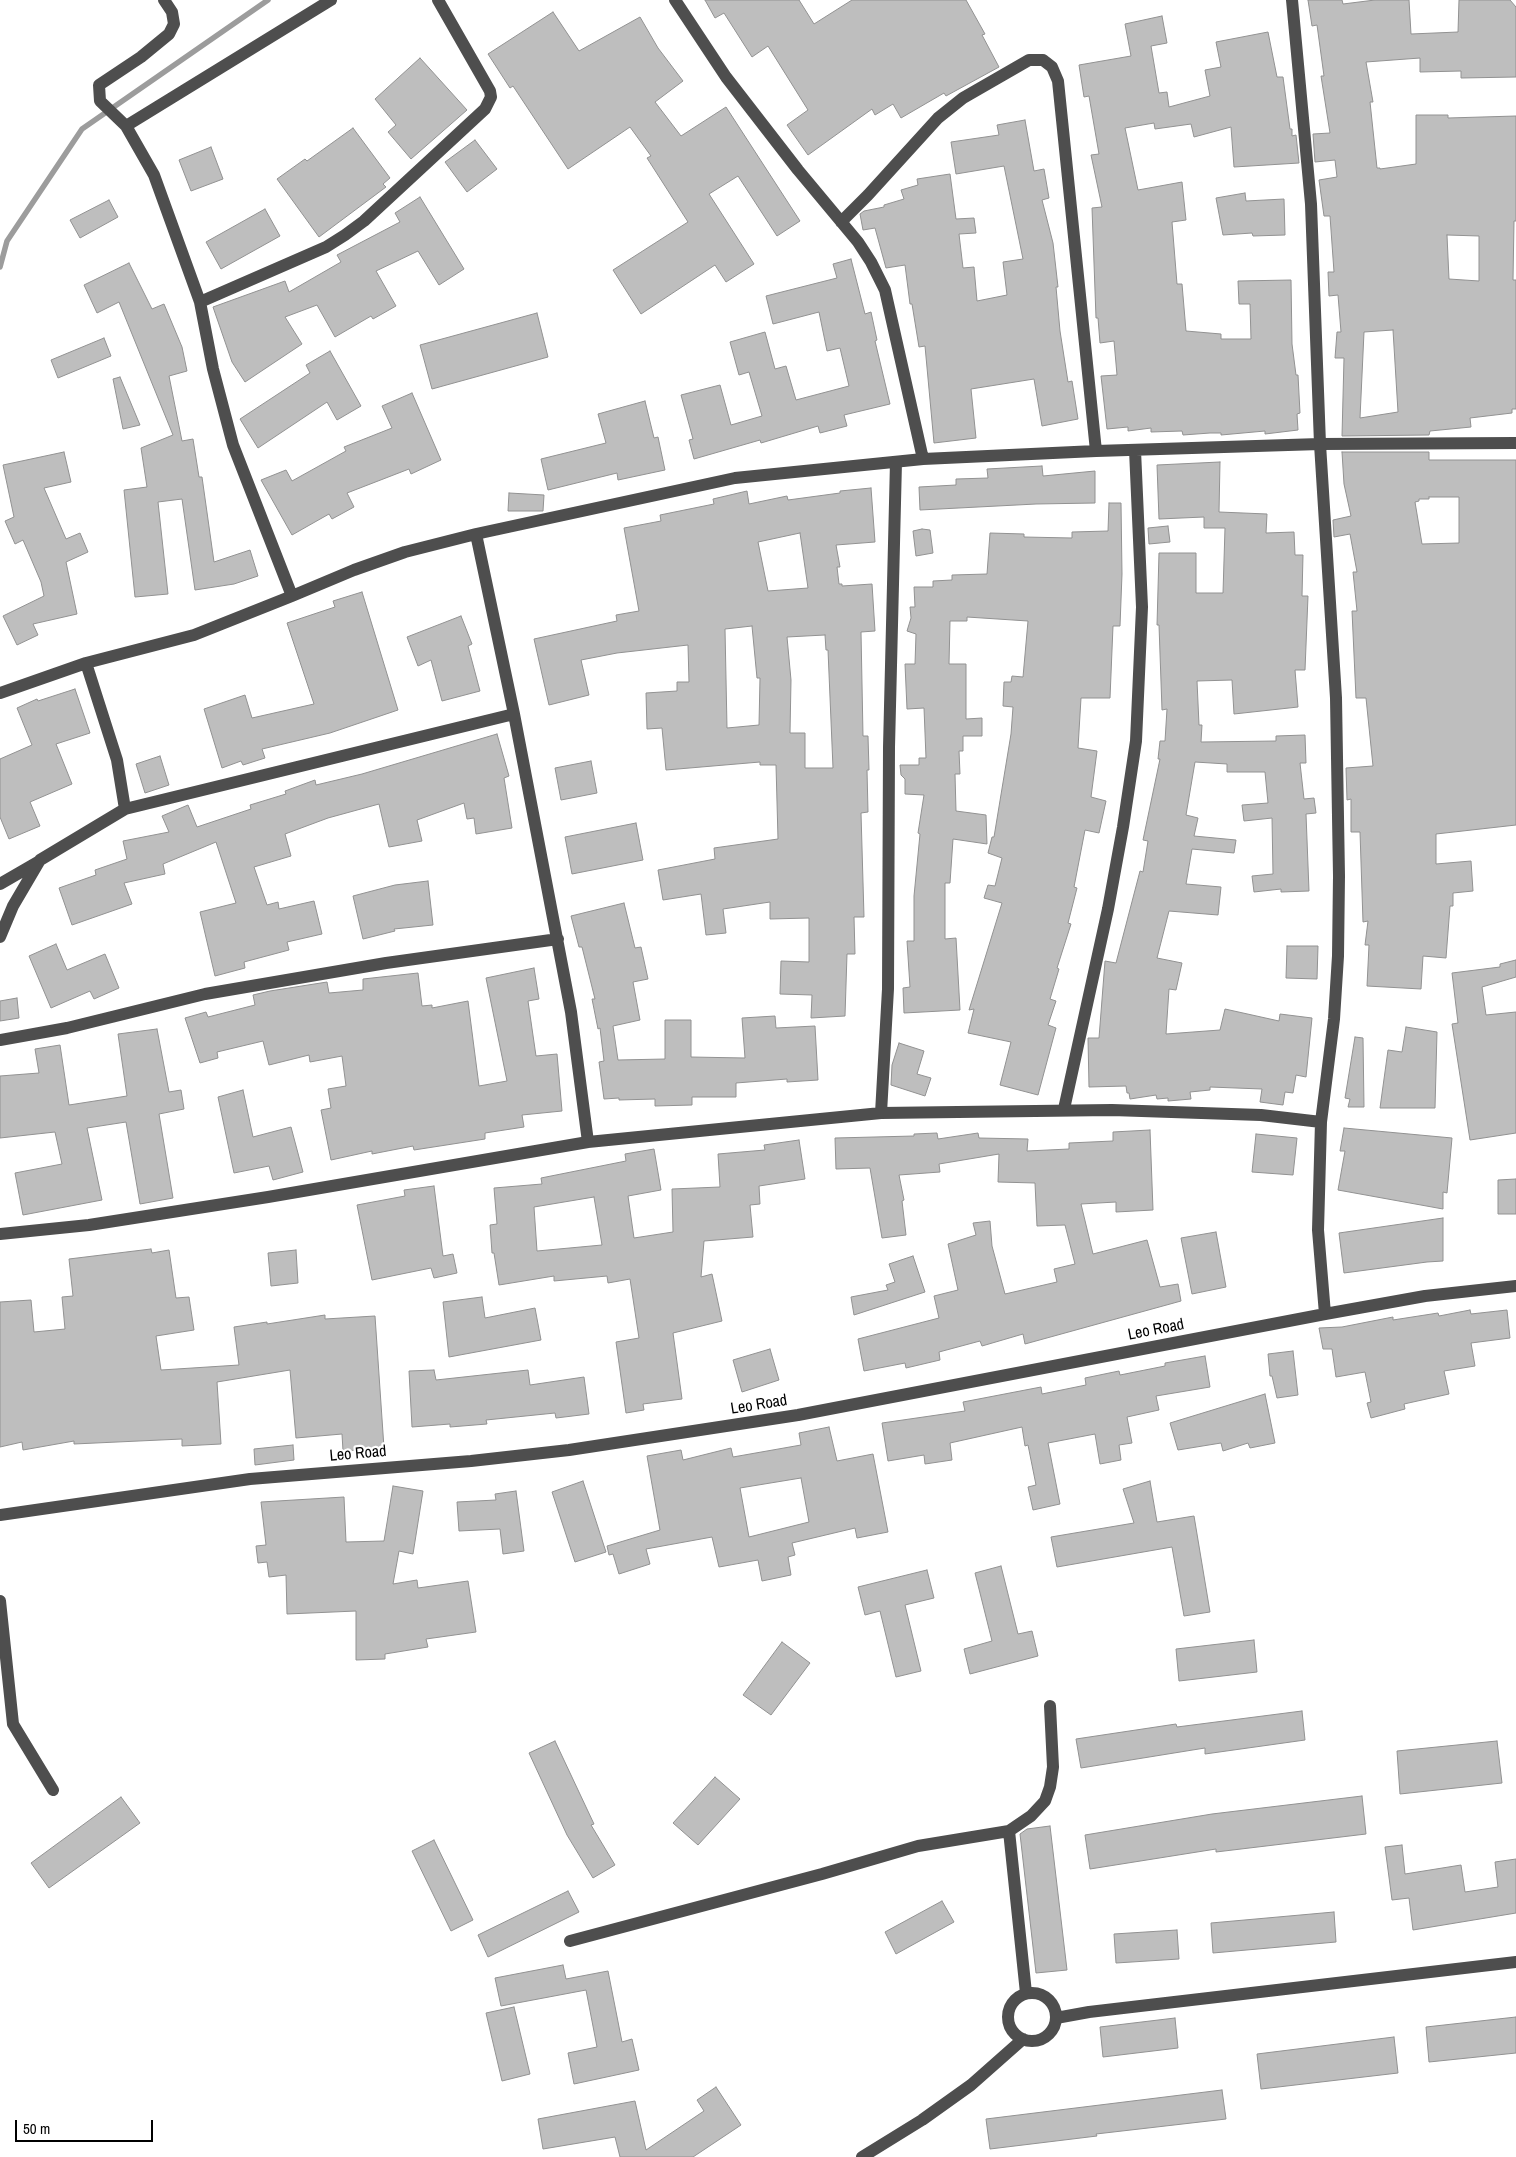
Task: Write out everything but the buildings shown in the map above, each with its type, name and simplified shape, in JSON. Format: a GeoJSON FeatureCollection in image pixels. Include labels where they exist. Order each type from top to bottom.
{"type":"FeatureCollection","features":[{"type":"Feature","properties":{"kind":"street"},"geometry":{"type":"LineString","coordinates":[[164,0],[172,12],[174,24],[169,34],[141,57],[99,85],[100,101],[126,126],[154,175],[200,302],[213,369],[233,445],[292,596]]}},
{"type":"Feature","properties":{"kind":"street"},"geometry":{"type":"LineString","coordinates":[[126,126],[331,0]]}},
{"type":"Feature","properties":{"kind":"street"},"geometry":{"type":"LineString","coordinates":[[200,302],[326,247],[345,235],[364,221],[485,109],[491,97],[490,91],[438,0]]}},
{"type":"Feature","properties":{"kind":"street"},"geometry":{"type":"LineString","coordinates":[[675,0],[726,77],[862,249],[885,290],[923,459]]}},
{"type":"Feature","properties":{"kind":"street"},"geometry":{"type":"LineString","coordinates":[[1292,0],[1311,204],[1320,444],[1336,698],[1340,876],[1334,1019],[1321,1122],[1318,1230],[1325,1314]]}},
{"type":"Feature","properties":{"kind":"street"},"geometry":{"type":"LineString","coordinates":[[840,222],[868,195],[938,118],[964,98],[1029,60],[1043,60],[1052,67],[1058,81],[1096,451]]}},
{"type":"Feature","properties":{"kind":"street"},"geometry":{"type":"LineString","coordinates":[[0,693],[86,663],[194,634],[354,570],[405,552],[476,534],[736,478],[923,459],[1096,451],[1320,444],[1516,443]]}},
{"type":"Feature","properties":{"kind":"street"},"geometry":{"type":"LineString","coordinates":[[1064,1109],[1108,909],[1136,741],[1142,607],[1135,450]]}},
{"type":"Feature","properties":{"kind":"street"},"geometry":{"type":"LineString","coordinates":[[881,1113],[888,989],[889,747],[896,462]]}},
{"type":"Feature","properties":{"kind":"street"},"geometry":{"type":"LineString","coordinates":[[476,534],[514,714],[558,939],[571,1012],[588,1142]]}},
{"type":"Feature","properties":{"kind":"street"},"geometry":{"type":"LineString","coordinates":[[86,663],[117,760],[125,809]]}},
{"type":"Feature","properties":{"kind":"street"},"geometry":{"type":"LineString","coordinates":[[0,884],[125,809],[514,714]]}},
{"type":"Feature","properties":{"kind":"street"},"geometry":{"type":"LineString","coordinates":[[0,937],[13,906],[40,860]]}},
{"type":"Feature","properties":{"kind":"street"},"geometry":{"type":"LineString","coordinates":[[0,1040],[67,1028],[215,992],[386,963],[558,939]]}},
{"type":"Feature","properties":{"kind":"street"},"geometry":{"type":"LineString","coordinates":[[0,1234],[88,1225],[588,1142],[881,1113],[1064,1109],[1261,1115],[1321,1122]]}},
{"type":"Feature","properties":{"kind":"street","name":"Leo Road"},"geometry":{"type":"LineString","coordinates":[[0,1515],[250,1479],[471,1461],[578,1449],[798,1415],[1426,1296],[1516,1286]]}},
{"type":"Feature","properties":{"kind":"street"},"geometry":{"type":"LineString","coordinates":[[0,1601],[13,1724],[53,1790]]}},
{"type":"Feature","properties":{"kind":"street"},"geometry":{"type":"LineString","coordinates":[[570,1940],[822,1874],[918,1846],[1009,1830],[1031,1816],[1045,1801],[1050,1787],[1053,1767],[1050,1706]]}},
{"type":"Feature","properties":{"kind":"street"},"geometry":{"type":"LineString","coordinates":[[1009,1830],[1026,1994]]}},
{"type":"Feature","properties":{"kind":"street"},"geometry":{"type":"LineString","coordinates":[[1056,2018],[1089,2012],[1516,1962]]}},
{"type":"Feature","properties":{"kind":"street"},"geometry":{"type":"LineString","coordinates":[[1026,1994],[1041,1994],[1048,1998],[1052,2004],[1056,2018],[1054,2026],[1045,2037],[1030,2041],[1023,2039],[1012,2030],[1008,2015],[1014,2002],[1026,1994]]}},
{"type":"Feature","properties":{"kind":"street"},"geometry":{"type":"LineString","coordinates":[[862,2157],[922,2120],[971,2085],[1023,2039]]}},
{"type":"Feature","properties":{"kind":"waterway"},"geometry":{"type":"LineString","coordinates":[[0,267],[7,241],[82,129],[268,0]]}}]}
